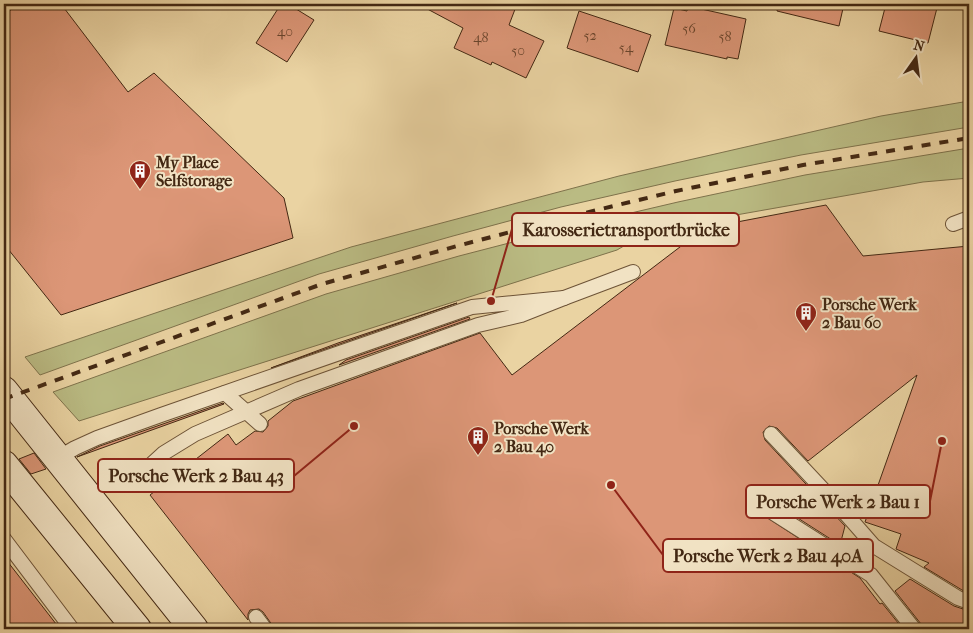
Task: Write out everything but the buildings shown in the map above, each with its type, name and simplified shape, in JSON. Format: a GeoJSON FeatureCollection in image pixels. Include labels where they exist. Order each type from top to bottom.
{"type":"FeatureCollection","features":[{"type":"Feature","properties":{"kind":"main road"},"geometry":{"type":"LineString","coordinates":[[4,391],[194,629]]}},
{"type":"Feature","properties":{"kind":"main road"},"geometry":{"type":"LineString","coordinates":[[4,465],[137,629]]}},
{"type":"Feature","properties":{"kind":"lane"},"geometry":{"type":"LineString","coordinates":[[953,224],[969,218]]}},
{"type":"Feature","properties":{"kind":"lane"},"geometry":{"type":"LineString","coordinates":[[152,464],[164,453],[195,434],[299,389],[478,325],[521,315],[633,272]]}},
{"type":"Feature","properties":{"kind":"lane"},"geometry":{"type":"LineString","coordinates":[[58,458],[97,438],[472,307],[564,298]]}},
{"type":"Feature","properties":{"kind":"lane"},"geometry":{"type":"LineString","coordinates":[[224,393],[260,424]]}},
{"type":"Feature","properties":{"kind":"lane"},"geometry":{"type":"LineString","coordinates":[[771,434],[874,546],[958,598],[969,602]]}},
{"type":"Feature","properties":{"kind":"lane"},"geometry":{"type":"LineString","coordinates":[[764,507],[871,575],[914,629]]}},
{"type":"Feature","properties":{"kind":"lane"},"geometry":{"type":"LineString","coordinates":[[4,539],[72,629]]}},
{"type":"Feature","properties":{"kind":"lane"},"geometry":{"type":"LineString","coordinates":[[256,617],[266,629]]}},
{"type":"Feature","properties":{"kind":"green space"},"geometry":{"type":"Polygon","coordinates":[[[969,101],[969,127],[801,155],[561,207],[319,274],[40,375],[25,357],[351,247],[619,176],[881,116],[969,101]]]}},
{"type":"Feature","properties":{"kind":"green space"},"geometry":{"type":"Polygon","coordinates":[[[969,148],[969,178],[923,182],[651,230],[617,250],[79,421],[53,392],[326,294],[459,256],[678,202],[805,175],[969,148]]]}},
{"type":"Feature","properties":{"kind":"railway"},"geometry":{"type":"LineString","coordinates":[[4,399],[322,284],[457,246],[676,191],[803,165],[969,138]]}},
{"type":"Feature","properties":{"kind":"place","name":"My Place Selfstorage"},"geometry":{"type":"Point","coordinates":[140,190]}},
{"type":"Feature","properties":{"kind":"place","name":"Karosserietransportbrücke"},"geometry":{"type":"Point","coordinates":[491,301]}},
{"type":"Feature","properties":{"kind":"place","name":"Porsche Werk 2 Bau 60"},"geometry":{"type":"Point","coordinates":[806,332]}},
{"type":"Feature","properties":{"kind":"place","name":"Porsche Werk 2 Bau 43"},"geometry":{"type":"Point","coordinates":[354,426]}},
{"type":"Feature","properties":{"kind":"place","name":"Porsche Werk 2 Bau 1"},"geometry":{"type":"Point","coordinates":[942,441]}},
{"type":"Feature","properties":{"kind":"place","name":"Porsche Werk 2 Bau 40"},"geometry":{"type":"Point","coordinates":[478,456]}},
{"type":"Feature","properties":{"kind":"place","name":"Porsche Werk 2 Bau 40A"},"geometry":{"type":"Point","coordinates":[611,485]}}]}
